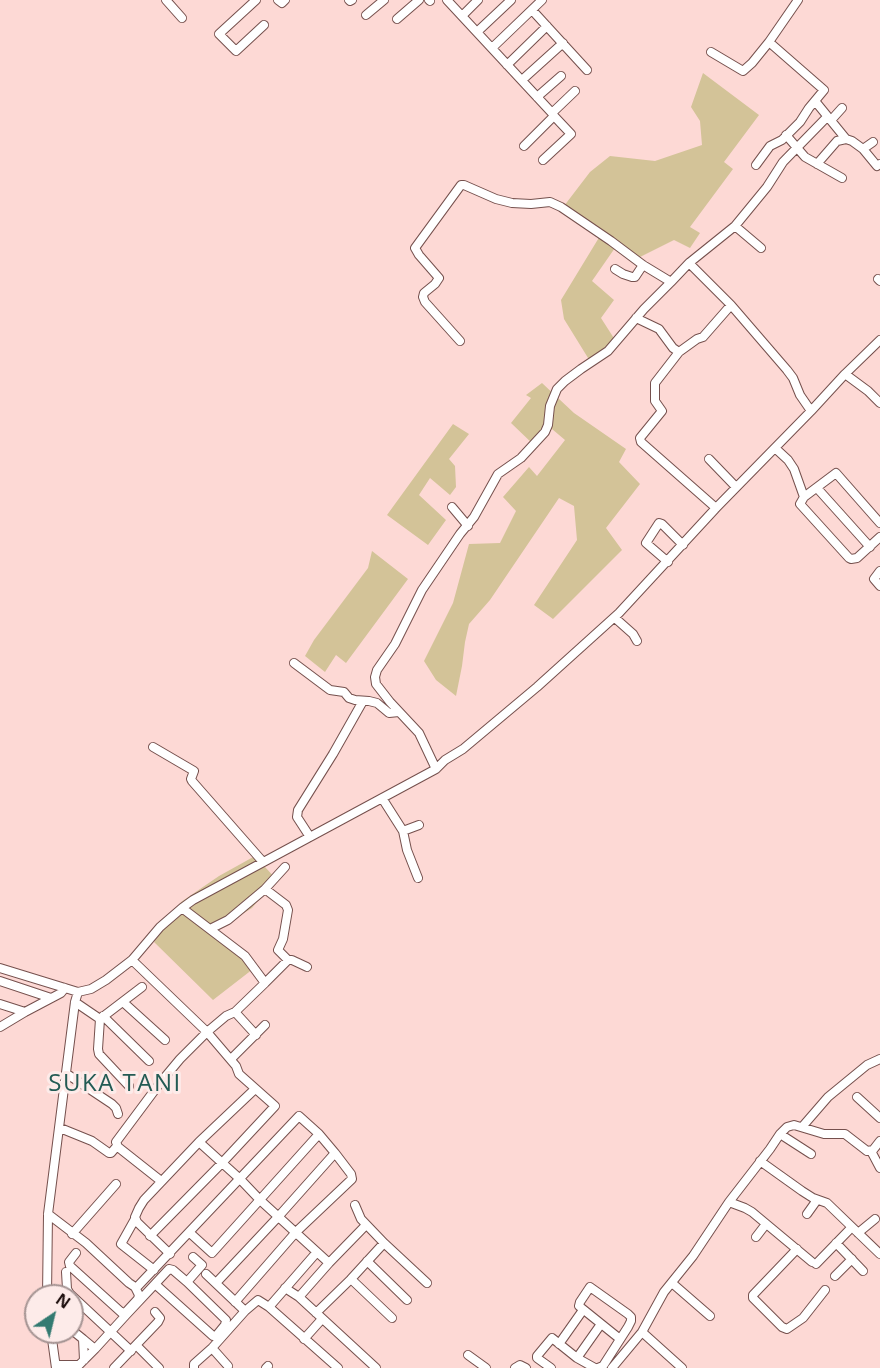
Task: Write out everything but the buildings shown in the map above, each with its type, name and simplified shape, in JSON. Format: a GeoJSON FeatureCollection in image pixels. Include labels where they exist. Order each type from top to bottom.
{"type":"FeatureCollection","features":[{"type":"Feature","properties":{"kind":"street"},"geometry":{"type":"LineString","coordinates":[[166,0],[182,18]]}},
{"type":"Feature","properties":{"kind":"street"},"geometry":{"type":"LineString","coordinates":[[256,0],[219,34],[236,51],[264,25]]}},
{"type":"Feature","properties":{"kind":"street"},"geometry":{"type":"LineString","coordinates":[[279,0],[282,3],[285,0]]}},
{"type":"Feature","properties":{"kind":"street"},"geometry":{"type":"LineString","coordinates":[[366,15],[384,0]]}},
{"type":"Feature","properties":{"kind":"street"},"geometry":{"type":"LineString","coordinates":[[398,19],[419,0]]}},
{"type":"Feature","properties":{"kind":"street"},"geometry":{"type":"LineString","coordinates":[[447,0],[571,134],[543,160]]}},
{"type":"Feature","properties":{"kind":"street"},"geometry":{"type":"LineString","coordinates":[[462,16],[478,0]]}},
{"type":"Feature","properties":{"kind":"street"},"geometry":{"type":"LineString","coordinates":[[477,32],[511,0]]}},
{"type":"Feature","properties":{"kind":"street"},"geometry":{"type":"LineString","coordinates":[[492,48],[542,0]]}},
{"type":"Feature","properties":{"kind":"street"},"geometry":{"type":"LineString","coordinates":[[711,52],[743,71],[769,42],[798,0]]}},
{"type":"Feature","properties":{"kind":"street"},"geometry":{"type":"LineString","coordinates":[[532,10],[587,70]]}},
{"type":"Feature","properties":{"kind":"street"},"geometry":{"type":"LineString","coordinates":[[507,65],[547,26]]}},
{"type":"Feature","properties":{"kind":"street"},"geometry":{"type":"LineString","coordinates":[[756,165],[770,146],[782,140],[800,122],[824,90],[769,42]]}},
{"type":"Feature","properties":{"kind":"street"},"geometry":{"type":"LineString","coordinates":[[522,80],[563,43]]}},
{"type":"Feature","properties":{"kind":"street"},"geometry":{"type":"LineString","coordinates":[[537,98],[561,76]]}},
{"type":"Feature","properties":{"kind":"street"},"geometry":{"type":"LineString","coordinates":[[524,146],[575,91]]}},
{"type":"Feature","properties":{"kind":"street"},"geometry":{"type":"LineString","coordinates":[[815,101],[846,139]]}},
{"type":"Feature","properties":{"kind":"street"},"geometry":{"type":"LineString","coordinates":[[436,769],[419,732],[390,702],[376,684],[375,676],[395,644],[422,590],[468,526],[498,474],[521,458],[545,432],[550,406],[557,389],[609,351],[636,318],[689,263],[735,226],[767,187],[783,162],[825,119],[833,118],[842,108]]}},
{"type":"Feature","properties":{"kind":"street"},"geometry":{"type":"LineString","coordinates":[[786,135],[805,157],[842,178]]}},
{"type":"Feature","properties":{"kind":"street"},"geometry":{"type":"LineString","coordinates":[[817,165],[837,141],[846,139],[863,149],[877,166],[880,164]]}},
{"type":"Feature","properties":{"kind":"street"},"geometry":{"type":"LineString","coordinates":[[863,149],[873,142]]}},
{"type":"Feature","properties":{"kind":"street"},"geometry":{"type":"LineString","coordinates":[[460,341],[425,302],[424,293],[439,278],[415,248],[461,185],[496,199],[521,204],[550,202],[561,207],[643,266],[670,282]]}},
{"type":"Feature","properties":{"kind":"street"},"geometry":{"type":"LineString","coordinates":[[735,226],[761,248]]}},
{"type":"Feature","properties":{"kind":"street"},"geometry":{"type":"LineString","coordinates":[[689,263],[731,305],[787,370],[811,411]]}},
{"type":"Feature","properties":{"kind":"street"},"geometry":{"type":"LineString","coordinates":[[615,269],[632,278],[643,266]]}},
{"type":"Feature","properties":{"kind":"street"},"geometry":{"type":"LineString","coordinates":[[716,508],[641,442],[640,438],[662,411],[655,401],[655,383],[679,352],[703,337],[731,305]]}},
{"type":"Feature","properties":{"kind":"street"},"geometry":{"type":"LineString","coordinates":[[636,318],[659,329],[673,348],[679,352]]}},
{"type":"Feature","properties":{"kind":"street"},"geometry":{"type":"LineString","coordinates":[[0,981],[58,994],[91,989],[132,960],[160,927],[182,908],[436,769],[537,687],[615,618],[736,487],[880,340]]}},
{"type":"Feature","properties":{"kind":"street"},"geometry":{"type":"LineString","coordinates":[[845,374],[880,402]]}},
{"type":"Feature","properties":{"kind":"street"},"geometry":{"type":"LineString","coordinates":[[775,448],[794,469],[804,497]]}},
{"type":"Feature","properties":{"kind":"street"},"geometry":{"type":"LineString","coordinates":[[709,459],[736,487]]}},
{"type":"Feature","properties":{"kind":"street"},"geometry":{"type":"LineString","coordinates":[[880,523],[836,473],[804,497],[800,504],[851,559],[857,558],[880,537]]}},
{"type":"Feature","properties":{"kind":"street"},"geometry":{"type":"LineString","coordinates":[[817,488],[870,547]]}},
{"type":"Feature","properties":{"kind":"street"},"geometry":{"type":"LineString","coordinates":[[452,507],[468,526]]}},
{"type":"Feature","properties":{"kind":"street"},"geometry":{"type":"LineString","coordinates":[[668,562],[646,543],[659,524],[663,524],[683,545]]}},
{"type":"Feature","properties":{"kind":"street"},"geometry":{"type":"LineString","coordinates":[[880,571],[874,579],[880,586]]}},
{"type":"Feature","properties":{"kind":"street"},"geometry":{"type":"LineString","coordinates":[[615,618],[633,634],[637,641]]}},
{"type":"Feature","properties":{"kind":"street"},"geometry":{"type":"LineString","coordinates":[[294,663],[330,690],[341,691],[352,699],[377,703],[389,713],[399,712]]}},
{"type":"Feature","properties":{"kind":"street"},"geometry":{"type":"LineString","coordinates":[[310,837],[297,817],[298,810],[363,700]]}},
{"type":"Feature","properties":{"kind":"street"},"geometry":{"type":"LineString","coordinates":[[153,747],[194,771],[192,781],[263,862]]}},
{"type":"Feature","properties":{"kind":"street"},"geometry":{"type":"LineString","coordinates":[[382,798],[403,831],[407,850],[418,878]]}},
{"type":"Feature","properties":{"kind":"street"},"geometry":{"type":"LineString","coordinates":[[403,831],[419,825]]}},
{"type":"Feature","properties":{"kind":"street"},"geometry":{"type":"LineString","coordinates":[[210,930],[234,916],[265,889],[285,867]]}},
{"type":"Feature","properties":{"kind":"street"},"geometry":{"type":"LineString","coordinates":[[265,889],[286,905],[288,910],[283,939],[278,950],[288,960],[307,967]]}},
{"type":"Feature","properties":{"kind":"street"},"geometry":{"type":"LineString","coordinates":[[182,908],[245,956],[265,983]]}},
{"type":"Feature","properties":{"kind":"street"},"geometry":{"type":"LineString","coordinates":[[132,960],[207,1032],[231,1059],[239,1074],[274,1106],[150,1236]]}},
{"type":"Feature","properties":{"kind":"street"},"geometry":{"type":"LineString","coordinates":[[60,1128],[92,1141],[111,1153],[117,1146],[116,1142],[119,1137],[180,1059],[226,1016],[236,1012],[288,960]]}},
{"type":"Feature","properties":{"kind":"street"},"geometry":{"type":"LineString","coordinates":[[0,968],[58,994]]}},
{"type":"Feature","properties":{"kind":"street"},"geometry":{"type":"LineString","coordinates":[[129,1086],[99,1054],[102,1018],[142,987]]}},
{"type":"Feature","properties":{"kind":"street"},"geometry":{"type":"LineString","coordinates":[[47,1284],[48,1214],[78,992]]}},
{"type":"Feature","properties":{"kind":"street"},"geometry":{"type":"LineString","coordinates":[[0,1028],[58,994]]}},
{"type":"Feature","properties":{"kind":"street"},"geometry":{"type":"LineString","coordinates":[[75,1002],[102,1018],[149,1060]]}},
{"type":"Feature","properties":{"kind":"street"},"geometry":{"type":"LineString","coordinates":[[123,1002],[165,1040]]}},
{"type":"Feature","properties":{"kind":"street"},"geometry":{"type":"LineString","coordinates":[[0,1004],[25,1012]]}},
{"type":"Feature","properties":{"kind":"street"},"geometry":{"type":"LineString","coordinates":[[236,1012],[256,1035]]}},
{"type":"Feature","properties":{"kind":"street"},"geometry":{"type":"LineString","coordinates":[[231,1059],[265,1025]]}},
{"type":"Feature","properties":{"kind":"street"},"geometry":{"type":"LineString","coordinates":[[802,1127],[828,1097],[867,1065],[880,1059]]}},
{"type":"Feature","properties":{"kind":"street"},"geometry":{"type":"LineString","coordinates":[[67,1074],[112,1104],[118,1114]]}},
{"type":"Feature","properties":{"kind":"street"},"geometry":{"type":"LineString","coordinates":[[154,1270],[121,1244],[139,1208],[161,1181],[199,1142],[255,1089]]}},
{"type":"Feature","properties":{"kind":"street"},"geometry":{"type":"LineString","coordinates":[[857,1097],[880,1118]]}},
{"type":"Feature","properties":{"kind":"street"},"geometry":{"type":"LineString","coordinates":[[135,1287],[141,1284],[170,1254],[298,1116],[319,1134],[335,1153],[351,1174],[351,1180],[296,1233],[235,1302]]}},
{"type":"Feature","properties":{"kind":"street"},"geometry":{"type":"LineString","coordinates":[[612,1368],[642,1332],[664,1292],[693,1256],[729,1202],[780,1134],[794,1125],[824,1134],[845,1134],[865,1150],[871,1151]]}},
{"type":"Feature","properties":{"kind":"street"},"geometry":{"type":"LineString","coordinates":[[190,1233],[212,1253],[319,1134]]}},
{"type":"Feature","properties":{"kind":"street"},"geometry":{"type":"LineString","coordinates":[[780,1134],[811,1154]]}},
{"type":"Feature","properties":{"kind":"street"},"geometry":{"type":"LineString","coordinates":[[871,1151],[880,1141]]}},
{"type":"Feature","properties":{"kind":"street"},"geometry":{"type":"LineString","coordinates":[[199,1142],[329,1263]]}},
{"type":"Feature","properties":{"kind":"street"},"geometry":{"type":"LineString","coordinates":[[117,1146],[161,1181]]}},
{"type":"Feature","properties":{"kind":"street"},"geometry":{"type":"LineString","coordinates":[[871,1151],[880,1168]]}},
{"type":"Feature","properties":{"kind":"street"},"geometry":{"type":"LineString","coordinates":[[216,1283],[335,1153]]}},
{"type":"Feature","properties":{"kind":"street"},"geometry":{"type":"LineString","coordinates":[[760,1161],[802,1191],[827,1203],[879,1250]]}},
{"type":"Feature","properties":{"kind":"street"},"geometry":{"type":"LineString","coordinates":[[72,1234],[116,1184]]}},
{"type":"Feature","properties":{"kind":"street"},"geometry":{"type":"LineString","coordinates":[[807,1214],[817,1200]]}},
{"type":"Feature","properties":{"kind":"street"},"geometry":{"type":"LineString","coordinates":[[729,1202],[744,1208],[814,1263],[852,1227]]}},
{"type":"Feature","properties":{"kind":"street"},"geometry":{"type":"LineString","coordinates":[[355,1204],[358,1214],[366,1225],[428,1283]]}},
{"type":"Feature","properties":{"kind":"street"},"geometry":{"type":"LineString","coordinates":[[48,1214],[86,1243],[135,1287],[139,1295],[138,1299],[126,1312],[122,1313],[70,1266],[69,1262],[76,1252]]}},
{"type":"Feature","properties":{"kind":"street"},"geometry":{"type":"LineString","coordinates":[[135,1219],[170,1254]]}},
{"type":"Feature","properties":{"kind":"street"},"geometry":{"type":"LineString","coordinates":[[858,1233],[875,1219]]}},
{"type":"Feature","properties":{"kind":"street"},"geometry":{"type":"LineString","coordinates":[[756,1237],[766,1224]]}},
{"type":"Feature","properties":{"kind":"street"},"geometry":{"type":"LineString","coordinates":[[299,1297],[366,1225]]}},
{"type":"Feature","properties":{"kind":"street"},"geometry":{"type":"LineString","coordinates":[[304,1339],[319,1316],[384,1243]]}},
{"type":"Feature","properties":{"kind":"street"},"geometry":{"type":"LineString","coordinates":[[836,1243],[863,1271]]}},
{"type":"Feature","properties":{"kind":"street"},"geometry":{"type":"LineString","coordinates":[[797,1250],[753,1295],[753,1298],[782,1327],[787,1329],[803,1318],[825,1290]]}},
{"type":"Feature","properties":{"kind":"street"},"geometry":{"type":"LineString","coordinates":[[269,1306],[317,1252]]}},
{"type":"Feature","properties":{"kind":"street"},"geometry":{"type":"LineString","coordinates":[[187,1282],[202,1265],[193,1257]]}},
{"type":"Feature","properties":{"kind":"street"},"geometry":{"type":"LineString","coordinates":[[835,1276],[852,1259]]}},
{"type":"Feature","properties":{"kind":"street"},"geometry":{"type":"LineString","coordinates":[[367,1261],[406,1300]]}},
{"type":"Feature","properties":{"kind":"street"},"geometry":{"type":"LineString","coordinates":[[53,1344],[56,1367],[79,1365],[169,1269],[187,1282],[226,1320],[225,1325],[215,1336],[155,1284]]}},
{"type":"Feature","properties":{"kind":"street"},"geometry":{"type":"LineString","coordinates":[[66,1272],[68,1292],[111,1332],[159,1368]]}},
{"type":"Feature","properties":{"kind":"street"},"geometry":{"type":"LineString","coordinates":[[206,1274],[245,1311]]}},
{"type":"Feature","properties":{"kind":"street"},"geometry":{"type":"LineString","coordinates":[[351,1279],[392,1318]]}},
{"type":"Feature","properties":{"kind":"street"},"geometry":{"type":"LineString","coordinates":[[672,1283],[710,1316]]}},
{"type":"Feature","properties":{"kind":"street"},"geometry":{"type":"LineString","coordinates":[[551,1368],[537,1356],[551,1338],[577,1358],[601,1367],[620,1339],[631,1321],[631,1317],[591,1286],[579,1306],[620,1339]]}},
{"type":"Feature","properties":{"kind":"street"},"geometry":{"type":"LineString","coordinates":[[285,1288],[299,1297],[376,1368]]}},
{"type":"Feature","properties":{"kind":"street"},"geometry":{"type":"LineString","coordinates":[[195,1368],[194,1364],[258,1300],[269,1306],[338,1368]]}},
{"type":"Feature","properties":{"kind":"street"},"geometry":{"type":"LineString","coordinates":[[559,1344],[584,1310]]}},
{"type":"Feature","properties":{"kind":"street"},"geometry":{"type":"LineString","coordinates":[[114,1368],[159,1320],[155,1312]]}},
{"type":"Feature","properties":{"kind":"street"},"geometry":{"type":"LineString","coordinates":[[577,1358],[602,1324]]}},
{"type":"Feature","properties":{"kind":"street"},"geometry":{"type":"LineString","coordinates":[[642,1332],[682,1368]]}},
{"type":"Feature","properties":{"kind":"street"},"geometry":{"type":"LineString","coordinates":[[84,1340],[95,1349]]}},
{"type":"Feature","properties":{"kind":"street"},"geometry":{"type":"LineString","coordinates":[[83,1344],[84,1360]]}},
{"type":"Feature","properties":{"kind":"street"},"geometry":{"type":"LineString","coordinates":[[212,1348],[228,1366]]}},
{"type":"Feature","properties":{"kind":"street"},"geometry":{"type":"LineString","coordinates":[[468,1355],[486,1368]]}},
{"type":"Feature","properties":{"kind":"street"},"geometry":{"type":"LineString","coordinates":[[515,1368],[519,1365],[526,1368]]}},
{"type":"Feature","properties":{"kind":"shaded area"},"geometry":{"type":"Polygon","coordinates":[[[703,73],[759,115],[724,162],[733,169],[690,227],[700,233],[690,248],[674,240],[638,258],[617,245],[592,281],[614,300],[601,318],[617,343],[593,366],[564,319],[561,300],[603,231],[564,206],[590,172],[610,156],[655,161],[702,145],[700,121],[691,107],[703,73]]]}},
{"type":"Feature","properties":{"kind":"shaded area"},"geometry":{"type":"Polygon","coordinates":[[[542,383],[574,413],[626,449],[619,462],[640,484],[606,528],[622,550],[553,619],[534,605],[577,540],[574,506],[559,498],[490,600],[469,624],[456,696],[436,680],[424,661],[453,603],[469,544],[500,543],[516,511],[503,497],[529,467],[537,476],[565,440],[552,429],[535,446],[511,423],[531,398],[526,395],[542,383]]]}},
{"type":"Feature","properties":{"kind":"shaded area"},"geometry":{"type":"Polygon","coordinates":[[[453,424],[469,434],[449,459],[455,466],[456,487],[450,495],[430,478],[419,495],[446,520],[428,545],[387,515],[453,424]]]}},
{"type":"Feature","properties":{"kind":"shaded area"},"geometry":{"type":"Polygon","coordinates":[[[372,551],[408,579],[346,663],[336,655],[325,672],[305,656],[314,640],[368,568],[372,551]]]}},
{"type":"Feature","properties":{"kind":"shaded area"},"geometry":{"type":"Polygon","coordinates":[[[255,856],[276,879],[252,908],[215,931],[253,969],[213,1000],[154,942],[181,902],[219,876],[255,856]]]}},
{"type":"Feature","properties":{"kind":"district","name":"SUKA TANI"},"geometry":{"type":"Point","coordinates":[115,1084]}}]}
